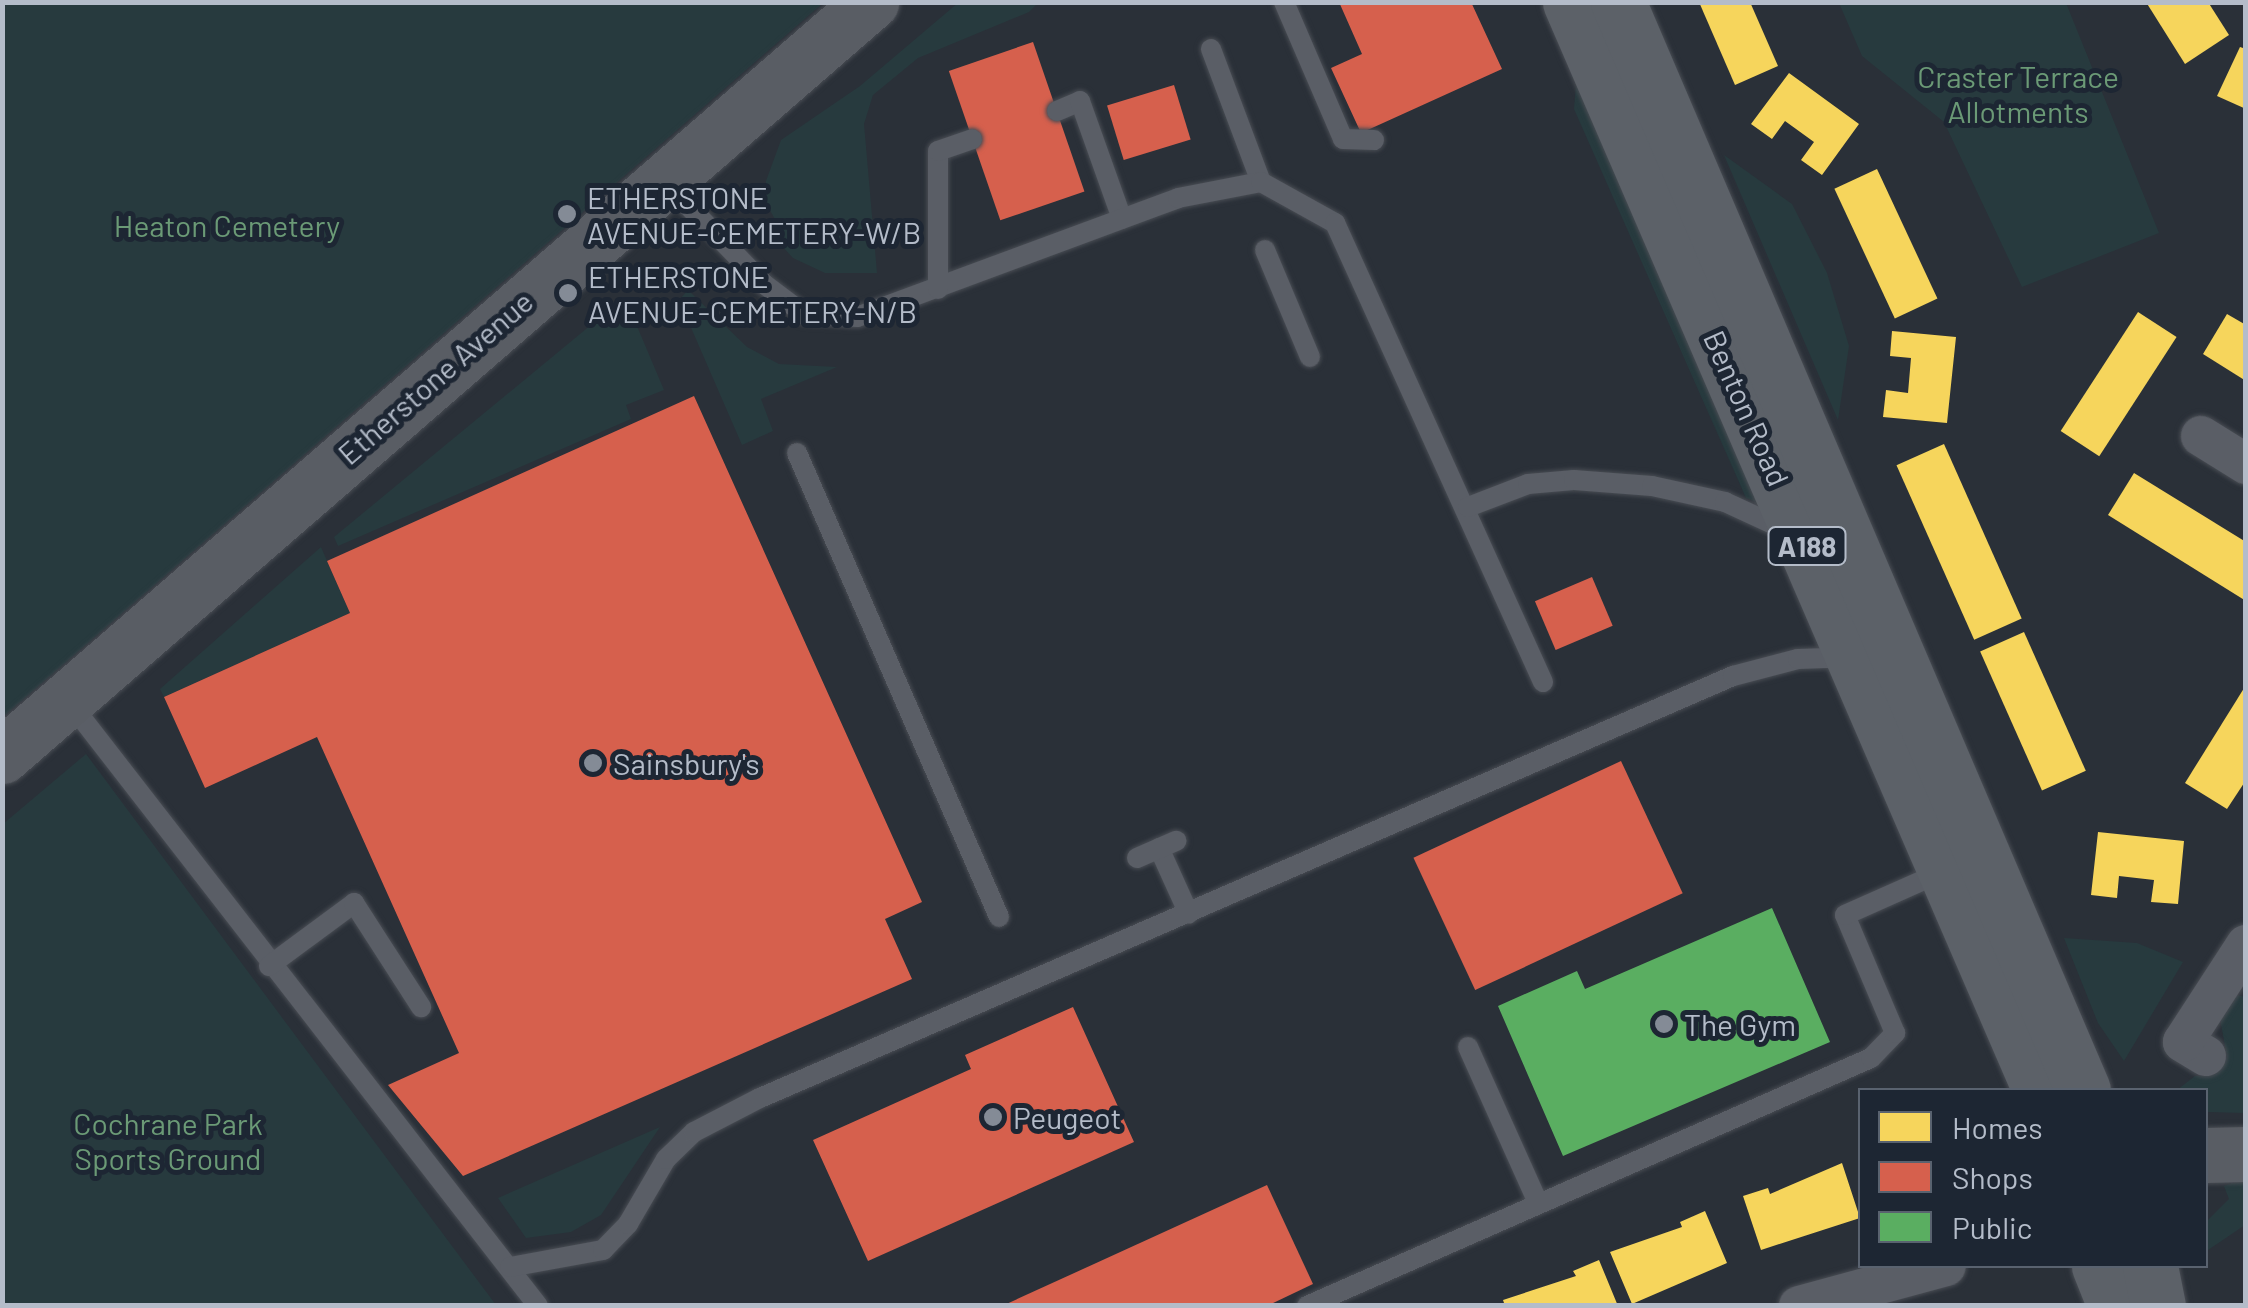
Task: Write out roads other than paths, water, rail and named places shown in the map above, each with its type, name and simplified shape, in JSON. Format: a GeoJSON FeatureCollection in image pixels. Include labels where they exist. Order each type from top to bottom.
{"type":"FeatureCollection","features":[{"type":"Feature","properties":{"kind":"main road","name":"Benton Road"},"geometry":{"type":"LineString","coordinates":[[1570,2],[2039,1088]]}},
{"type":"Feature","properties":{"kind":"main road","name":"Benton Road"},"geometry":{"type":"LineString","coordinates":[[1618,2],[2082,1088]]}},
{"type":"Feature","properties":{"kind":"main road"},"geometry":{"type":"LineString","coordinates":[[2100,1268],[2115,1306]]}},
{"type":"Feature","properties":{"kind":"main road"},"geometry":{"type":"LineString","coordinates":[[2150,1268],[2158,1306]]}},
{"type":"Feature","properties":{"kind":"street","name":"Etherstone Avenue"},"geometry":{"type":"LineString","coordinates":[[2,756],[870,2]]}},
{"type":"Feature","properties":{"kind":"street"},"geometry":{"type":"LineString","coordinates":[[2201,436],[2246,464]]}},
{"type":"Feature","properties":{"kind":"street"},"geometry":{"type":"LineString","coordinates":[[2206,1056],[2184,1042],[2246,945]]}},
{"type":"Feature","properties":{"kind":"street"},"geometry":{"type":"LineString","coordinates":[[2208,1155],[2246,1154]]}},
{"type":"Feature","properties":{"kind":"street"},"geometry":{"type":"LineString","coordinates":[[1799,1306],[1939,1268]]}},
{"type":"Feature","properties":{"kind":"lane"},"geometry":{"type":"LineString","coordinates":[[1284,2],[1343,138],[1374,140]]}},
{"type":"Feature","properties":{"kind":"lane"},"geometry":{"type":"LineString","coordinates":[[1211,49],[1261,182]]}},
{"type":"Feature","properties":{"kind":"lane"},"geometry":{"type":"LineString","coordinates":[[1056,112],[1080,102],[1122,219]]}},
{"type":"Feature","properties":{"kind":"lane"},"geometry":{"type":"LineString","coordinates":[[938,289],[938,150],[972,139]]}},
{"type":"Feature","properties":{"kind":"lane"},"geometry":{"type":"LineString","coordinates":[[662,179],[764,284],[804,314],[857,317],[1178,198],[1261,182],[1335,223],[1468,508],[1542,682]]}},
{"type":"Feature","properties":{"kind":"lane"},"geometry":{"type":"LineString","coordinates":[[1265,250],[1310,358]]}},
{"type":"Feature","properties":{"kind":"lane"},"geometry":{"type":"LineString","coordinates":[[797,454],[999,917]]}},
{"type":"Feature","properties":{"kind":"lane"},"geometry":{"type":"LineString","coordinates":[[1468,508],[1528,484],[1652,486],[1725,502],[1804,538]]}},
{"type":"Feature","properties":{"kind":"lane"},"geometry":{"type":"LineString","coordinates":[[510,1267],[602,1250],[628,1224],[666,1159],[694,1132],[744,1106],[1733,676],[1798,659],[1834,658],[1864,676]]}},
{"type":"Feature","properties":{"kind":"lane"},"geometry":{"type":"LineString","coordinates":[[67,700],[269,966],[538,1306]]}},
{"type":"Feature","properties":{"kind":"lane"},"geometry":{"type":"LineString","coordinates":[[1137,858],[1168,844],[1189,914]]}},
{"type":"Feature","properties":{"kind":"lane"},"geometry":{"type":"LineString","coordinates":[[1306,1306],[1871,1058],[1895,1033],[1845,915],[1947,870]]}},
{"type":"Feature","properties":{"kind":"lane"},"geometry":{"type":"LineString","coordinates":[[269,966],[354,902],[421,1008]]}},
{"type":"Feature","properties":{"kind":"lane"},"geometry":{"type":"LineString","coordinates":[[1468,1047],[1538,1203]]}},
{"type":"Feature","properties":{"kind":"place","name":"ETHERSTONE AVENUE-CEMETERY-W/B"},"geometry":{"type":"Point","coordinates":[567,214]}},
{"type":"Feature","properties":{"kind":"place","name":"ETHERSTONE AVENUE-CEMETERY-N/B"},"geometry":{"type":"Point","coordinates":[568,293]}},
{"type":"Feature","properties":{"kind":"place","name":"Sainsbury's"},"geometry":{"type":"Point","coordinates":[593,763]}},
{"type":"Feature","properties":{"kind":"place","name":"The Gym"},"geometry":{"type":"Point","coordinates":[1664,1024]}},
{"type":"Feature","properties":{"kind":"place","name":"Peugeot"},"geometry":{"type":"Point","coordinates":[993,1117]}},
{"type":"Feature","properties":{"kind":"park label","name":"Craster Terrace Allotments"},"geometry":{"type":"Point","coordinates":[2018,93]}},
{"type":"Feature","properties":{"kind":"park label","name":"Heaton Cemetery"},"geometry":{"type":"Point","coordinates":[227,225]}},
{"type":"Feature","properties":{"kind":"park label","name":"Cochrane Park Sports Ground"},"geometry":{"type":"Point","coordinates":[168,1140]}}]}
